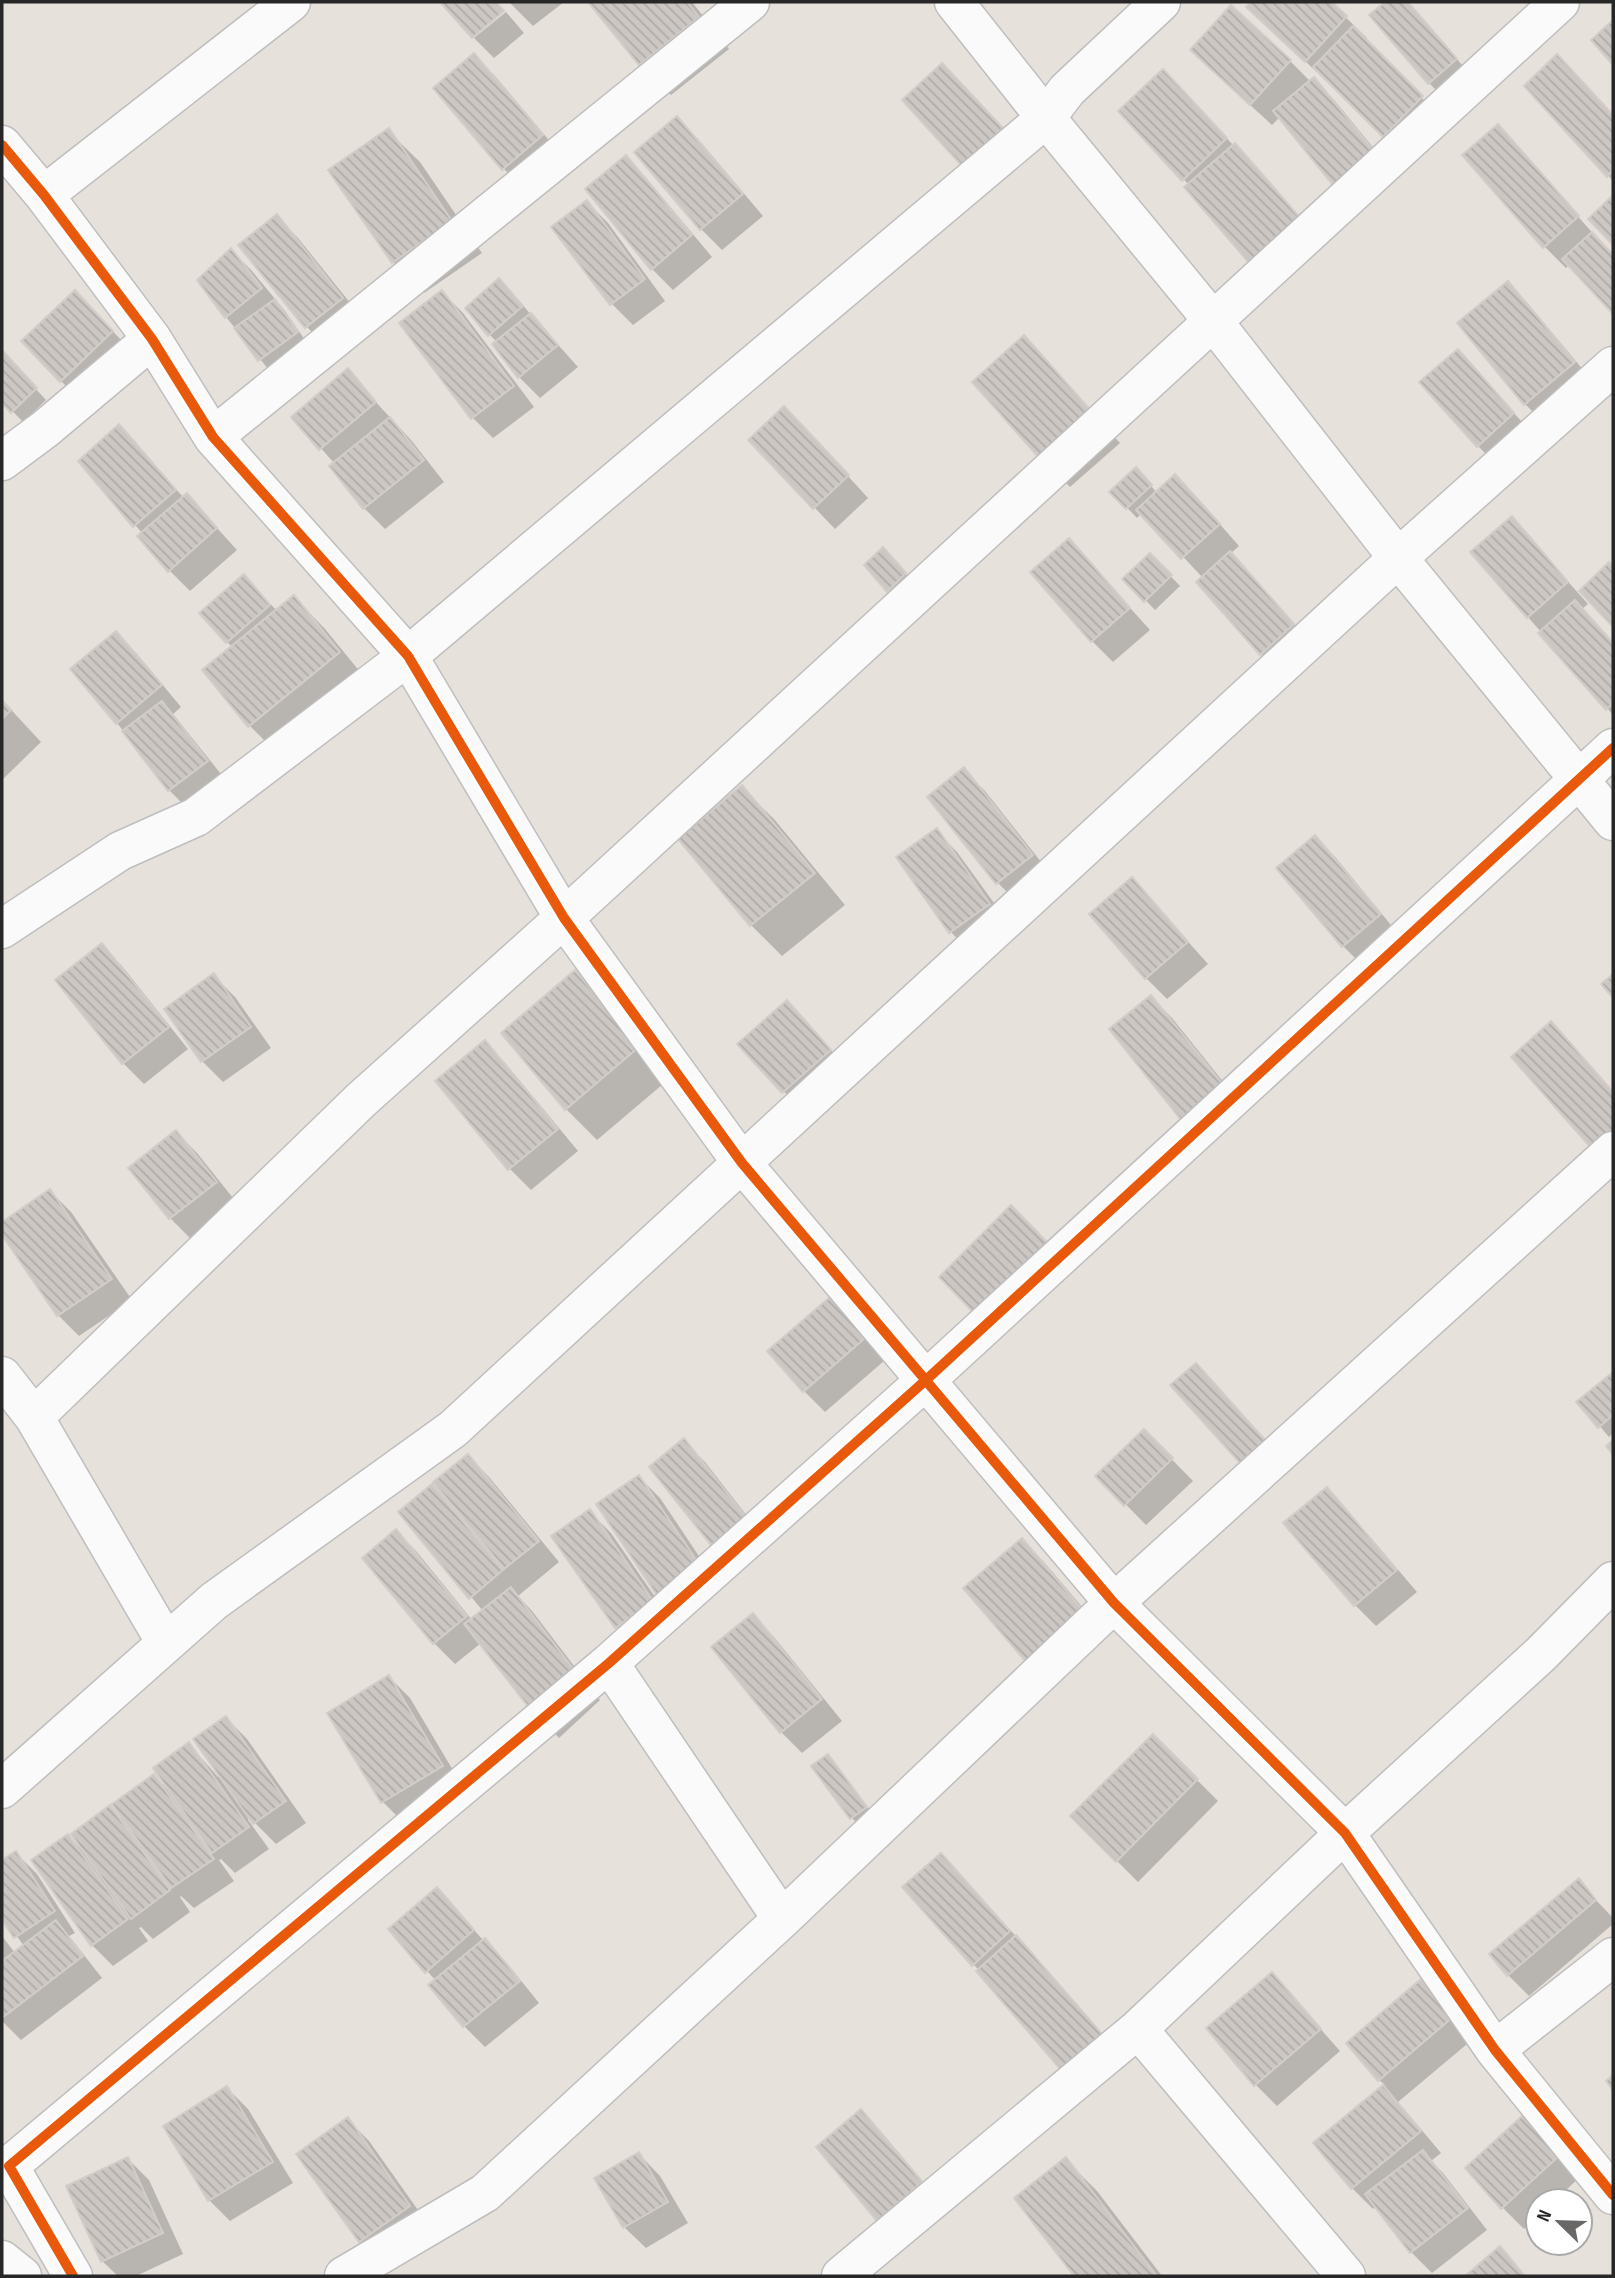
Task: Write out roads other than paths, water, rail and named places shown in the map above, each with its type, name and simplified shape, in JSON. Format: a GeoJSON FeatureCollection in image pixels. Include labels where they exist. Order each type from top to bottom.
{"type":"FeatureCollection","features":[{"type":"Feature","properties":{"kind":"street"},"geometry":{"type":"LineString","coordinates":[[44,195],[291,2]]}},
{"type":"Feature","properties":{"kind":"street"},"geometry":{"type":"LineString","coordinates":[[213,438],[750,2]]}},
{"type":"Feature","properties":{"kind":"street"},"geometry":{"type":"LineString","coordinates":[[954,2],[1213,321],[1398,558],[1613,821]]}},
{"type":"Feature","properties":{"kind":"street"},"geometry":{"type":"LineString","coordinates":[[2,929],[120,852],[196,817],[408,656],[1046,118],[1067,90],[1161,2]]}},
{"type":"Feature","properties":{"kind":"street"},"geometry":{"type":"LineString","coordinates":[[34,1416],[361,1100],[564,918],[1560,2]]}},
{"type":"Feature","properties":{"kind":"street"},"geometry":{"type":"LineString","coordinates":[[2,145],[44,195],[152,339],[213,438],[408,656],[564,918],[742,1163],[1114,1604],[1345,1833],[1495,2050],[1613,2195]]}},
{"type":"Feature","properties":{"kind":"street"},"geometry":{"type":"LineString","coordinates":[[2,461],[45,429],[152,339]]}},
{"type":"Feature","properties":{"kind":"street"},"geometry":{"type":"LineString","coordinates":[[2,1789],[214,1601],[453,1429],[1398,558],[1613,366]]}},
{"type":"Feature","properties":{"kind":"street"},"geometry":{"type":"LineString","coordinates":[[61,2272],[5,2161],[608,1662],[926,1381],[1613,748]]}},
{"type":"Feature","properties":{"kind":"street"},"geometry":{"type":"LineString","coordinates":[[344,2276],[485,2193],[782,1919],[1114,1604],[1613,1151]]}},
{"type":"Feature","properties":{"kind":"street"},"geometry":{"type":"LineString","coordinates":[[2,1376],[34,1416],[166,1643]]}},
{"type":"Feature","properties":{"kind":"street"},"geometry":{"type":"LineString","coordinates":[[841,2276],[877,2263],[1138,2029],[1345,1833],[1541,1654],[1613,1581]]}},
{"type":"Feature","properties":{"kind":"street"},"geometry":{"type":"LineString","coordinates":[[608,1662],[782,1919]]}},
{"type":"Feature","properties":{"kind":"street"},"geometry":{"type":"LineString","coordinates":[[1495,2050],[1613,1957]]}},
{"type":"Feature","properties":{"kind":"street"},"geometry":{"type":"LineString","coordinates":[[1138,2029],[1346,2276]]}},
{"type":"Feature","properties":{"kind":"street"},"geometry":{"type":"LineString","coordinates":[[2,2260],[22,2276]]}}]}
